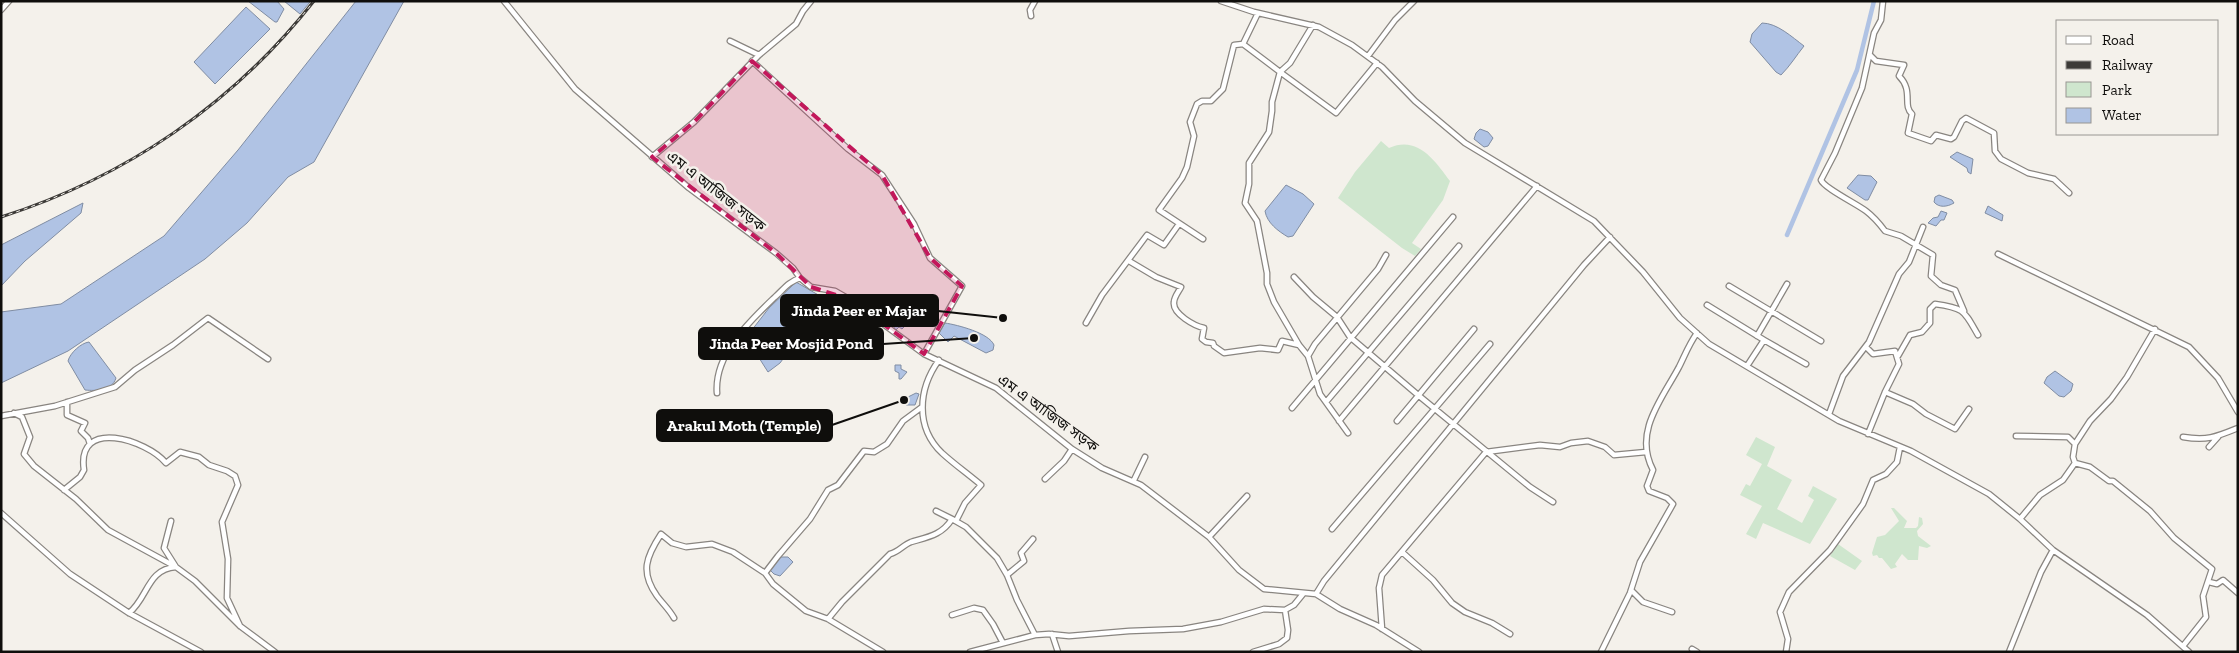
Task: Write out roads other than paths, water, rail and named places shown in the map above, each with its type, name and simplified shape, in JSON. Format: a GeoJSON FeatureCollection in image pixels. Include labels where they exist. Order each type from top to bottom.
{"type":"FeatureCollection","features":[{"type":"Feature","properties":{"kind":"street"},"geometry":{"type":"LineString","coordinates":[[1,10],[9,1]]}},
{"type":"Feature","properties":{"kind":"street","name":"এম এ আজিজ সড়ক"},"geometry":{"type":"LineString","coordinates":[[504,1],[576,89],[689,188],[776,253],[793,268],[800,278],[811,286],[834,291],[849,299],[924,354],[996,388],[1072,449],[1102,468],[1134,480],[1209,537],[1239,570],[1264,589],[1316,594]]}},
{"type":"Feature","properties":{"kind":"street"},"geometry":{"type":"LineString","coordinates":[[652,157],[694,122],[759,54],[796,24],[811,1]]}},
{"type":"Feature","properties":{"kind":"street"},"geometry":{"type":"LineString","coordinates":[[1031,16],[1030,10],[1034,1]]}},
{"type":"Feature","properties":{"kind":"street"},"geometry":{"type":"LineString","coordinates":[[1221,1],[1258,13],[1313,25],[1345,40],[1377,63],[1415,101],[1465,143],[1594,221],[1643,272],[1680,318],[1709,344],[1829,414],[1868,434],[1900,447],[1988,494],[2020,519],[2052,550],[2147,615],[2189,652]]}},
{"type":"Feature","properties":{"kind":"street"},"geometry":{"type":"LineString","coordinates":[[1368,56],[1395,20],[1414,1]]}},
{"type":"Feature","properties":{"kind":"street"},"geometry":{"type":"LineString","coordinates":[[1883,1],[1881,20],[1874,33],[1862,88],[1853,105],[1835,153],[1821,180],[1827,187],[1843,195],[1867,212],[1879,222],[1885,231],[1901,236],[1933,255],[1931,276],[1941,285],[1955,290],[1978,336]]}},
{"type":"Feature","properties":{"kind":"street"},"geometry":{"type":"LineString","coordinates":[[1243,44],[1258,13]]}},
{"type":"Feature","properties":{"kind":"street"},"geometry":{"type":"LineString","coordinates":[[1313,25],[1290,63],[1280,72],[1272,102],[1269,132],[1249,164],[1249,184],[1245,203],[1257,221],[1267,273],[1267,284],[1272,296],[1299,345],[1308,356],[1320,394],[1348,433]]}},
{"type":"Feature","properties":{"kind":"street"},"geometry":{"type":"LineString","coordinates":[[730,41],[759,54]]}},
{"type":"Feature","properties":{"kind":"street"},"geometry":{"type":"LineString","coordinates":[[1203,239],[1159,210],[1182,178],[1187,167],[1194,136],[1190,122],[1193,111],[1197,104],[1211,101],[1224,89],[1234,45],[1243,44],[1336,113],[1377,63]]}},
{"type":"Feature","properties":{"kind":"street"},"geometry":{"type":"LineString","coordinates":[[1870,55],[1876,60],[1904,65],[1900,76],[1908,88],[1907,106],[1912,114],[1908,133],[1931,141],[1936,135],[1951,139],[1954,137],[1962,120],[1966,118],[1994,133],[1994,151],[2001,159],[2028,174],[2054,179],[2069,193]]}},
{"type":"Feature","properties":{"kind":"street"},"geometry":{"type":"LineString","coordinates":[[752,61],[848,149],[882,175],[914,224],[930,258],[962,286],[924,354]]}},
{"type":"Feature","properties":{"kind":"street"},"geometry":{"type":"LineString","coordinates":[[1339,422],[1537,186]]}},
{"type":"Feature","properties":{"kind":"street"},"geometry":{"type":"LineString","coordinates":[[1292,408],[1453,217]]}},
{"type":"Feature","properties":{"kind":"street"},"geometry":{"type":"LineString","coordinates":[[1086,323],[1102,295],[1148,235],[1164,245],[1178,224]]}},
{"type":"Feature","properties":{"kind":"street"},"geometry":{"type":"LineString","coordinates":[[1829,414],[1843,376],[1866,347],[1899,274],[1909,262],[1923,227]]}},
{"type":"Feature","properties":{"kind":"street"},"geometry":{"type":"LineString","coordinates":[[1419,652],[1382,629],[1348,613],[1316,594],[1327,577],[1453,423],[1584,265],[1610,237]]}},
{"type":"Feature","properties":{"kind":"street"},"geometry":{"type":"LineString","coordinates":[[1326,402],[1459,246]]}},
{"type":"Feature","properties":{"kind":"street"},"geometry":{"type":"LineString","coordinates":[[1998,254],[2154,329],[2197,353],[2218,378],[2238,412]]}},
{"type":"Feature","properties":{"kind":"street"},"geometry":{"type":"LineString","coordinates":[[1308,356],[1337,316],[1378,269],[1386,255]]}},
{"type":"Feature","properties":{"kind":"street"},"geometry":{"type":"LineString","coordinates":[[1129,261],[1156,277],[1181,287],[1174,302],[1174,307],[1191,324],[1204,328],[1202,339],[1213,343],[1214,346],[1224,353],[1260,348],[1274,351],[1278,350],[1282,341],[1299,345]]}},
{"type":"Feature","properties":{"kind":"street"},"geometry":{"type":"LineString","coordinates":[[1294,277],[1313,297],[1337,316],[1350,337],[1486,452],[1530,487],[1553,502]]}},
{"type":"Feature","properties":{"kind":"street"},"geometry":{"type":"LineString","coordinates":[[717,393],[716,383],[723,361],[732,346],[765,304],[790,282],[800,278]]}},
{"type":"Feature","properties":{"kind":"street"},"geometry":{"type":"LineString","coordinates":[[1757,336],[1787,284]]}},
{"type":"Feature","properties":{"kind":"street"},"geometry":{"type":"LineString","coordinates":[[1729,286],[1822,341]]}},
{"type":"Feature","properties":{"kind":"street"},"geometry":{"type":"LineString","coordinates":[[1898,356],[1910,335],[1922,332],[1930,322],[1930,309],[1935,304],[1950,306],[1964,311]]}},
{"type":"Feature","properties":{"kind":"street"},"geometry":{"type":"LineString","coordinates":[[1707,306],[1806,364]]}},
{"type":"Feature","properties":{"kind":"street"},"geometry":{"type":"LineString","coordinates":[[1,416],[67,402],[115,387],[135,370],[173,345],[208,318],[268,359]]}},
{"type":"Feature","properties":{"kind":"street"},"geometry":{"type":"LineString","coordinates":[[1397,421],[1474,329]]}},
{"type":"Feature","properties":{"kind":"street"},"geometry":{"type":"LineString","coordinates":[[2075,463],[2073,457],[2075,444],[2090,421],[2111,399],[2127,377],[2154,329]]}},
{"type":"Feature","properties":{"kind":"street"},"geometry":{"type":"LineString","coordinates":[[1601,652],[1630,590],[1640,562],[1673,504],[1667,498],[1649,491],[1648,486],[1653,470],[1646,452],[1650,422],[1664,391],[1697,333]]}},
{"type":"Feature","properties":{"kind":"street"},"geometry":{"type":"LineString","coordinates":[[1747,366],[1764,340]]}},
{"type":"Feature","properties":{"kind":"street"},"geometry":{"type":"LineString","coordinates":[[1332,529],[1490,344]]}},
{"type":"Feature","properties":{"kind":"street"},"geometry":{"type":"LineString","coordinates":[[1866,347],[1873,354],[1895,351],[1899,364],[1868,434]]}},
{"type":"Feature","properties":{"kind":"street"},"geometry":{"type":"LineString","coordinates":[[828,619],[842,602],[890,554],[896,553],[912,542],[924,540],[937,534],[947,527],[981,485],[941,452],[927,430],[921,414],[926,386],[939,360]]}},
{"type":"Feature","properties":{"kind":"street"},"geometry":{"type":"LineString","coordinates":[[1885,392],[1913,404],[1926,414],[1955,429],[1968,409]]}},
{"type":"Feature","properties":{"kind":"street"},"geometry":{"type":"LineString","coordinates":[[67,402],[67,415],[85,422],[81,431],[88,438],[90,444]]}},
{"type":"Feature","properties":{"kind":"street"},"geometry":{"type":"LineString","coordinates":[[765,573],[810,519],[828,490],[838,485],[864,450],[874,452],[887,444],[903,421],[922,407]]}},
{"type":"Feature","properties":{"kind":"street"},"geometry":{"type":"LineString","coordinates":[[14,413],[22,417],[30,437],[24,454],[34,466],[108,530],[176,567],[195,581],[240,626],[275,652]]}},
{"type":"Feature","properties":{"kind":"street"},"geometry":{"type":"LineString","coordinates":[[2183,437],[2201,440],[2219,436],[2238,428]]}},
{"type":"Feature","properties":{"kind":"street"},"geometry":{"type":"LineString","coordinates":[[64,490],[80,477],[84,470],[83,461],[90,444],[102,437],[116,436],[155,453],[166,463],[180,452],[199,457],[209,465],[235,476],[238,485],[222,522],[228,560],[227,598],[240,626]]}},
{"type":"Feature","properties":{"kind":"street"},"geometry":{"type":"LineString","coordinates":[[2016,436],[2068,437],[2075,444]]}},
{"type":"Feature","properties":{"kind":"street"},"geometry":{"type":"LineString","coordinates":[[2209,447],[2219,436]]}},
{"type":"Feature","properties":{"kind":"street"},"geometry":{"type":"LineString","coordinates":[[1382,629],[1379,588],[1382,575],[1486,452],[1540,445],[1560,447],[1571,443],[1588,442],[1605,447],[1614,455],[1646,452]]}},
{"type":"Feature","properties":{"kind":"street"},"geometry":{"type":"LineString","coordinates":[[1786,652],[1788,639],[1780,612],[1789,592],[1830,550],[1863,504],[1873,480],[1886,474],[1897,462],[1900,447]]}},
{"type":"Feature","properties":{"kind":"street"},"geometry":{"type":"LineString","coordinates":[[1045,479],[1064,461],[1072,449]]}},
{"type":"Feature","properties":{"kind":"street"},"geometry":{"type":"LineString","coordinates":[[1134,480],[1145,457]]}},
{"type":"Feature","properties":{"kind":"street"},"geometry":{"type":"LineString","coordinates":[[2020,519],[2040,495],[2063,480],[2075,463]]}},
{"type":"Feature","properties":{"kind":"street"},"geometry":{"type":"LineString","coordinates":[[2075,463],[2090,467],[2108,480],[2113,481],[2150,511],[2174,538],[2212,570],[2203,596],[2206,617],[2183,646]]}},
{"type":"Feature","properties":{"kind":"street"},"geometry":{"type":"LineString","coordinates":[[1209,537],[1248,496]]}},
{"type":"Feature","properties":{"kind":"street"},"geometry":{"type":"LineString","coordinates":[[936,510],[966,527],[997,558],[1035,635]]}},
{"type":"Feature","properties":{"kind":"street"},"geometry":{"type":"LineString","coordinates":[[1,513],[70,574],[129,613],[201,652]]}},
{"type":"Feature","properties":{"kind":"street"},"geometry":{"type":"LineString","coordinates":[[171,521],[164,548],[176,567]]}},
{"type":"Feature","properties":{"kind":"street"},"geometry":{"type":"LineString","coordinates":[[674,618],[668,607],[658,598],[647,575],[646,562],[649,551],[661,534],[672,543],[686,547],[712,544],[733,552],[765,573],[774,584],[806,611],[828,619],[883,652]]}},
{"type":"Feature","properties":{"kind":"street"},"geometry":{"type":"LineString","coordinates":[[1007,575],[1024,561],[1021,553],[1033,539]]}},
{"type":"Feature","properties":{"kind":"street"},"geometry":{"type":"LineString","coordinates":[[2009,652],[2041,572],[2052,550]]}},
{"type":"Feature","properties":{"kind":"street"},"geometry":{"type":"LineString","coordinates":[[1402,552],[1433,580],[1452,603],[1465,612],[1492,623],[1510,634]]}},
{"type":"Feature","properties":{"kind":"street"},"geometry":{"type":"LineString","coordinates":[[129,613],[138,606],[156,575],[165,568],[176,567]]}},
{"type":"Feature","properties":{"kind":"street"},"geometry":{"type":"LineString","coordinates":[[2209,582],[2217,584],[2223,580],[2238,593]]}},
{"type":"Feature","properties":{"kind":"street"},"geometry":{"type":"LineString","coordinates":[[1630,590],[1642,602],[1672,612]]}},
{"type":"Feature","properties":{"kind":"street"},"geometry":{"type":"LineString","coordinates":[[971,652],[1035,635],[1069,636],[1096,633],[1183,630],[1221,622],[1264,609],[1285,610],[1294,605],[1302,594]]}},
{"type":"Feature","properties":{"kind":"street"},"geometry":{"type":"LineString","coordinates":[[952,615],[974,608],[983,610],[1003,643]]}},
{"type":"Feature","properties":{"kind":"street"},"geometry":{"type":"LineString","coordinates":[[1253,652],[1279,644],[1288,638],[1285,610]]}},
{"type":"Feature","properties":{"kind":"street"},"geometry":{"type":"LineString","coordinates":[[1052,634],[1058,652]]}},
{"type":"Feature","properties":{"kind":"water"},"geometry":{"type":"Polygon","coordinates":[[[248,1],[277,1],[284,9],[277,22],[275,22],[248,1]]]}},
{"type":"Feature","properties":{"kind":"water"},"geometry":{"type":"Polygon","coordinates":[[[284,1],[310,1],[310,2],[300,14],[284,1]]]}},
{"type":"Feature","properties":{"kind":"water"},"geometry":{"type":"Polygon","coordinates":[[[356,1],[404,1],[314,162],[288,177],[247,223],[205,259],[68,351],[1,383],[1,312],[61,304],[164,236],[238,150],[356,1]]]}},
{"type":"Feature","properties":{"kind":"water"},"geometry":{"type":"Polygon","coordinates":[[[246,7],[270,29],[215,84],[194,62],[246,7]]]}},
{"type":"Feature","properties":{"kind":"water"},"geometry":{"type":"Polygon","coordinates":[[[1762,23],[1779,28],[1804,46],[1781,75],[1776,72],[1750,42],[1752,34],[1762,23]]]}},
{"type":"Feature","properties":{"kind":"water"},"geometry":{"type":"Polygon","coordinates":[[[1480,129],[1488,132],[1493,138],[1488,146],[1484,147],[1474,139],[1480,129]]]}},
{"type":"Feature","properties":{"kind":"water"},"geometry":{"type":"Polygon","coordinates":[[[1957,152],[1973,159],[1971,174],[1967,168],[1950,157],[1957,152]]]}},
{"type":"Feature","properties":{"kind":"water"},"geometry":{"type":"Polygon","coordinates":[[[1858,175],[1871,176],[1877,182],[1868,200],[1847,188],[1858,175]]]}},
{"type":"Feature","properties":{"kind":"water"},"geometry":{"type":"Polygon","coordinates":[[[1286,185],[1303,194],[1314,204],[1293,236],[1288,237],[1271,223],[1265,211],[1286,185]]]}},
{"type":"Feature","properties":{"kind":"water"},"geometry":{"type":"Polygon","coordinates":[[[1939,195],[1952,200],[1954,203],[1946,206],[1938,205],[1934,202],[1935,197],[1939,195]]]}},
{"type":"Feature","properties":{"kind":"water"},"geometry":{"type":"Polygon","coordinates":[[[83,203],[81,213],[25,261],[1,286],[1,245],[83,203]]]}},
{"type":"Feature","properties":{"kind":"water"},"geometry":{"type":"Polygon","coordinates":[[[1988,206],[2003,215],[2002,221],[1985,213],[1988,206]]]}},
{"type":"Feature","properties":{"kind":"water"},"geometry":{"type":"Polygon","coordinates":[[[1941,211],[1947,213],[1944,220],[1941,220],[1936,226],[1928,223],[1933,218],[1938,217],[1941,211]]]}},
{"type":"Feature","properties":{"kind":"water"},"geometry":{"type":"Polygon","coordinates":[[[796,282],[846,311],[838,328],[821,317],[800,336],[780,363],[768,372],[747,339],[748,335],[769,308],[796,282]]]}},
{"type":"Feature","properties":{"kind":"water"},"geometry":{"type":"Polygon","coordinates":[[[899,301],[906,310],[937,318],[939,324],[936,327],[907,319],[902,323],[904,327],[902,329],[899,327],[896,330],[894,328],[895,324],[884,315],[886,302],[899,301]]]}},
{"type":"Feature","properties":{"kind":"water"},"geometry":{"type":"Polygon","coordinates":[[[945,323],[980,333],[991,341],[994,345],[993,350],[986,353],[954,336],[948,342],[939,333],[945,323]]]}},
{"type":"Feature","properties":{"kind":"water"},"geometry":{"type":"Polygon","coordinates":[[[89,342],[116,378],[111,386],[107,388],[85,390],[68,361],[76,349],[89,342]]]}},
{"type":"Feature","properties":{"kind":"water"},"geometry":{"type":"Polygon","coordinates":[[[895,365],[901,365],[901,369],[907,372],[901,379],[899,379],[899,373],[895,371],[895,365]]]}},
{"type":"Feature","properties":{"kind":"water"},"geometry":{"type":"Polygon","coordinates":[[[2055,371],[2073,384],[2071,391],[2064,397],[2059,396],[2044,383],[2047,377],[2055,371]]]}},
{"type":"Feature","properties":{"kind":"water"},"geometry":{"type":"Polygon","coordinates":[[[916,393],[919,394],[915,405],[906,405],[905,402],[908,397],[916,393]]]}},
{"type":"Feature","properties":{"kind":"water"},"geometry":{"type":"Polygon","coordinates":[[[779,557],[788,557],[793,562],[780,576],[770,570],[779,557]]]}},
{"type":"Feature","properties":{"kind":"waterway"},"geometry":{"type":"LineString","coordinates":[[1787,235],[1857,70],[1874,1]]}},
{"type":"Feature","properties":{"kind":"railway"},"geometry":{"type":"LineString","coordinates":[[1,217],[91,181],[134,158],[174,133],[248,73],[314,1]]}},
{"type":"Feature","properties":{"kind":"place","name":"Jinda Peer er Majar"},"geometry":{"type":"Point","coordinates":[1003,318]}},
{"type":"Feature","properties":{"kind":"place","name":"Jinda Peer Mosjid Pond"},"geometry":{"type":"Point","coordinates":[974,338]}},
{"type":"Feature","properties":{"kind":"place","name":"Arakul Moth (Temple)"},"geometry":{"type":"Point","coordinates":[904,400]}}]}
